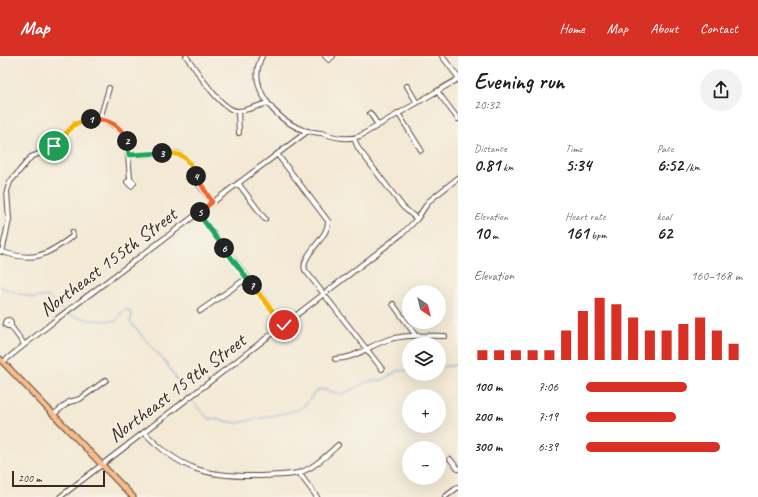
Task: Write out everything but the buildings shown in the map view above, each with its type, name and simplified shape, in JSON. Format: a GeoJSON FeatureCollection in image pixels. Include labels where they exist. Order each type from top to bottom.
{"type":"FeatureCollection","features":[{"type":"Feature","properties":{"kind":"main road"},"geometry":{"type":"LineString","coordinates":[[1,360],[133,497]]}},
{"type":"Feature","properties":{"kind":"street"},"geometry":{"type":"LineString","coordinates":[[186,56],[223,104],[231,109],[238,111],[268,103]]}},
{"type":"Feature","properties":{"kind":"street"},"geometry":{"type":"LineString","coordinates":[[262,56],[257,68],[257,75],[268,103],[281,117],[308,131],[352,139],[417,103],[458,78],[442,56]]}},
{"type":"Feature","properties":{"kind":"street"},"geometry":{"type":"LineString","coordinates":[[325,56],[329,60],[333,56]]}},
{"type":"Feature","properties":{"kind":"street"},"geometry":{"type":"LineString","coordinates":[[407,86],[417,103]]}},
{"type":"Feature","properties":{"kind":"street"},"geometry":{"type":"LineString","coordinates":[[100,119],[109,88]]}},
{"type":"Feature","properties":{"kind":"street"},"geometry":{"type":"LineString","coordinates":[[437,91],[458,119]]}},
{"type":"Feature","properties":{"kind":"street"},"geometry":{"type":"LineString","coordinates":[[238,111],[238,133]]}},
{"type":"Feature","properties":{"kind":"street"},"geometry":{"type":"LineString","coordinates":[[370,113],[378,125]]}},
{"type":"Feature","properties":{"kind":"street"},"geometry":{"type":"LineString","coordinates":[[398,113],[421,150]]}},
{"type":"Feature","properties":{"kind":"street"},"geometry":{"type":"LineString","coordinates":[[72,232],[73,236],[58,247],[37,257],[20,258],[1,251],[9,220],[7,198],[8,186],[18,170],[31,157],[50,149],[75,124],[91,119],[100,119],[111,122],[123,132],[127,142],[129,155],[130,179]]}},
{"type":"Feature","properties":{"kind":"street","name":"Northeast 155th Street"},"geometry":{"type":"LineString","coordinates":[[1,360],[308,131]]}},
{"type":"Feature","properties":{"kind":"street"},"geometry":{"type":"LineString","coordinates":[[352,139],[403,207],[417,219]]}},
{"type":"Feature","properties":{"kind":"street"},"geometry":{"type":"LineString","coordinates":[[129,155],[177,153],[188,161],[198,181],[212,202]]}},
{"type":"Feature","properties":{"kind":"street"},"geometry":{"type":"LineString","coordinates":[[277,154],[328,221],[327,229],[304,263],[305,270],[382,369]]}},
{"type":"Feature","properties":{"kind":"street","name":"Northeast 159th Street"},"geometry":{"type":"LineString","coordinates":[[60,497],[403,233],[417,219],[429,201],[458,178]]}},
{"type":"Feature","properties":{"kind":"street"},"geometry":{"type":"LineString","coordinates":[[238,183],[265,219]]}},
{"type":"Feature","properties":{"kind":"street"},"geometry":{"type":"LineString","coordinates":[[198,213],[246,278],[284,325]]}},
{"type":"Feature","properties":{"kind":"street"},"geometry":{"type":"LineString","coordinates":[[200,311],[246,278]]}},
{"type":"Feature","properties":{"kind":"street"},"geometry":{"type":"LineString","coordinates":[[393,304],[416,336]]}},
{"type":"Feature","properties":{"kind":"street"},"geometry":{"type":"LineString","coordinates":[[10,325],[24,344]]}},
{"type":"Feature","properties":{"kind":"street"},"geometry":{"type":"LineString","coordinates":[[335,359],[344,359],[392,338],[446,336]]}},
{"type":"Feature","properties":{"kind":"street"},"geometry":{"type":"LineString","coordinates":[[54,414],[69,402],[80,399],[106,380]]}},
{"type":"Feature","properties":{"kind":"street"},"geometry":{"type":"LineString","coordinates":[[144,432],[167,454],[194,469],[211,474],[245,476],[299,473],[338,445]]}},
{"type":"Feature","properties":{"kind":"street"},"geometry":{"type":"LineString","coordinates":[[450,459],[458,469]]}},
{"type":"Feature","properties":{"kind":"street"},"geometry":{"type":"LineString","coordinates":[[299,473],[317,497]]}},
{"type":"Feature","properties":{"kind":"street"},"geometry":{"type":"LineString","coordinates":[[445,497],[458,487]]}},
{"type":"Feature","properties":{"kind":"waterway"},"geometry":{"type":"LineString","coordinates":[[0,287],[33,298],[47,296],[62,310]]}},
{"type":"Feature","properties":{"kind":"waterway"},"geometry":{"type":"LineString","coordinates":[[68,315],[90,320],[116,321],[123,310],[129,310],[132,316],[130,322],[167,364],[185,393]]}},
{"type":"Feature","properties":{"kind":"waterway"},"geometry":{"type":"LineString","coordinates":[[446,366],[458,365]]}},
{"type":"Feature","properties":{"kind":"waterway"},"geometry":{"type":"LineString","coordinates":[[194,403],[208,418],[238,423],[298,410],[307,403],[314,393],[320,389],[342,394],[366,382],[383,380],[397,371],[402,371]]}},
{"type":"Feature","properties":{"kind":"route"},"geometry":{"type":"LineString","coordinates":[[54,146],[65,132],[75,124],[91,119],[100,119],[111,122],[123,132],[126,137],[129,155],[177,153],[185,157],[202,189],[212,202],[198,213],[246,278],[284,325]]}}]}
